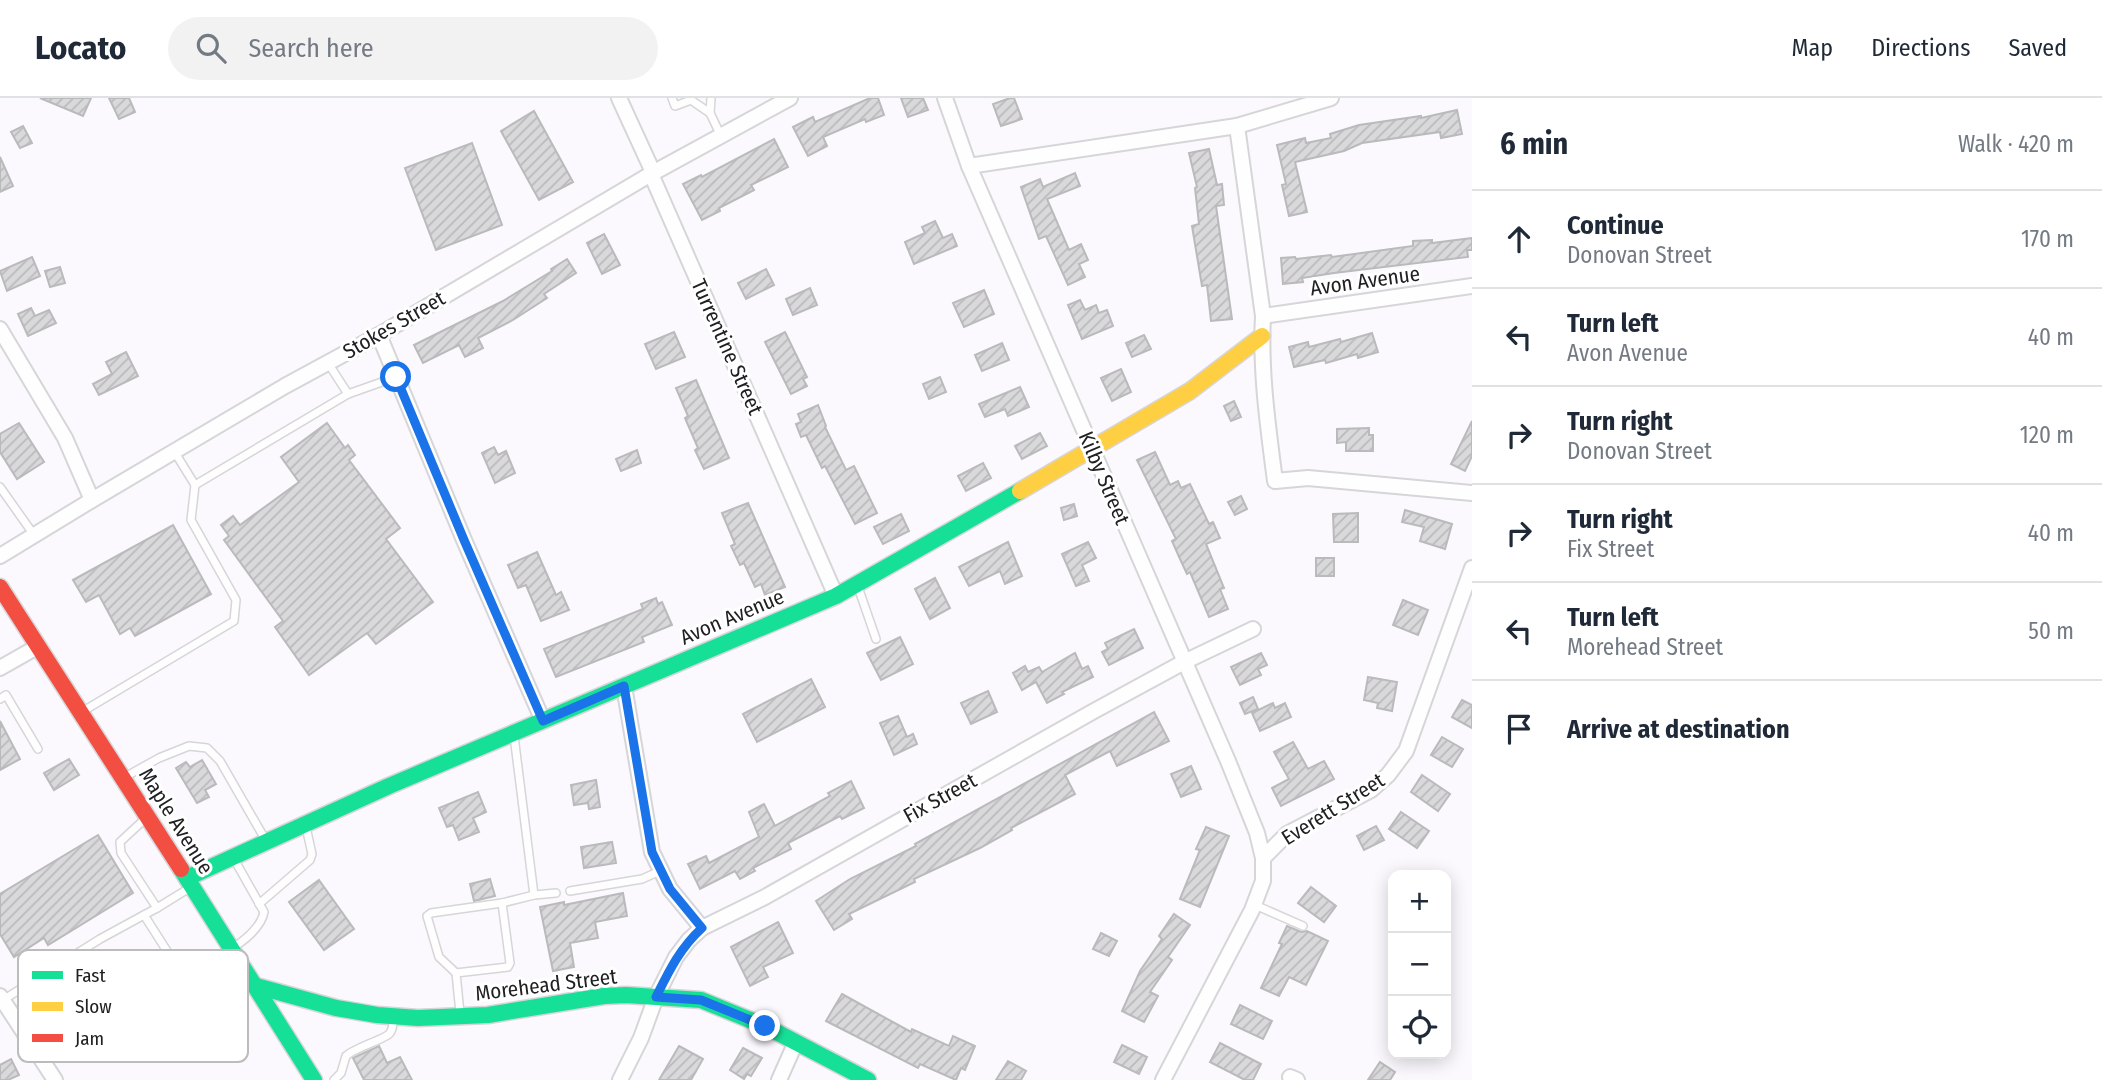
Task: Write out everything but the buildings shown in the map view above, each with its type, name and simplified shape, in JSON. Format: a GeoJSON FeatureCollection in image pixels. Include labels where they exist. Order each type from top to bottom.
{"type":"FeatureCollection","features":[{"type":"Feature","properties":{"kind":"street","name":"Turrentine Street"},"geometry":{"type":"LineString","coordinates":[[619,98],[836,596]]}},
{"type":"Feature","properties":{"kind":"street","name":"Stokes Street"},"geometry":{"type":"LineString","coordinates":[[0,556],[92,499],[379,335],[651,174],[790,98]]}},
{"type":"Feature","properties":{"kind":"street","name":"Kilby Street"},"geometry":{"type":"LineString","coordinates":[[945,98],[969,166],[1252,821],[1263,858]]}},
{"type":"Feature","properties":{"kind":"street"},"geometry":{"type":"LineString","coordinates":[[969,166],[1237,126],[1331,98]]}},
{"type":"Feature","properties":{"kind":"street"},"geometry":{"type":"LineString","coordinates":[[1237,126],[1263,316],[1265,380],[1275,481],[1308,478],[1472,493]]}},
{"type":"Feature","properties":{"kind":"street","name":"Avon Avenue"},"geometry":{"type":"LineString","coordinates":[[1263,316],[1472,286]]}},
{"type":"Feature","properties":{"kind":"street"},"geometry":{"type":"LineString","coordinates":[[0,329],[65,438],[92,499]]}},
{"type":"Feature","properties":{"kind":"street"},"geometry":{"type":"LineString","coordinates":[[379,335],[543,721]]}},
{"type":"Feature","properties":{"kind":"street","name":"Avon Avenue"},"geometry":{"type":"LineString","coordinates":[[190,882],[232,855],[304,823],[836,596],[1190,391],[1262,336]]}},
{"type":"Feature","properties":{"kind":"street","name":"Everett Street"},"geometry":{"type":"LineString","coordinates":[[1163,1080],[1255,905],[1263,881],[1263,858],[1287,834],[1371,790],[1398,764],[1406,751],[1472,568]]}},
{"type":"Feature","properties":{"kind":"street","name":"Maple Avenue"},"geometry":{"type":"LineString","coordinates":[[0,587],[232,950]]}},
{"type":"Feature","properties":{"kind":"street","name":"Fix Street"},"geometry":{"type":"LineString","coordinates":[[620,1080],[676,957],[702,928],[765,897],[1184,662],[1253,629]]}},
{"type":"Feature","properties":{"kind":"street"},"geometry":{"type":"LineString","coordinates":[[0,668],[37,647]]}},
{"type":"Feature","properties":{"kind":"street"},"geometry":{"type":"LineString","coordinates":[[624,686],[652,852],[682,907],[702,928]]}},
{"type":"Feature","properties":{"kind":"street","name":"Maple Avenue"},"geometry":{"type":"LineString","coordinates":[[248,974],[314,1080]]}},
{"type":"Feature","properties":{"kind":"street","name":"Morehead Street"},"geometry":{"type":"LineString","coordinates":[[256,986],[281,994],[393,1017],[460,1017],[604,996],[701,1000],[765,1026],[868,1080]]}},
{"type":"Feature","properties":{"kind":"street"},"geometry":{"type":"LineString","coordinates":[[1,999],[18,1024]]}},
{"type":"Feature","properties":{"kind":"street"},"geometry":{"type":"LineString","coordinates":[[779,1080],[795,1044]]}},
{"type":"Feature","properties":{"kind":"street"},"geometry":{"type":"LineString","coordinates":[[44,1062],[55,1080]]}},
{"type":"Feature","properties":{"kind":"lane"},"geometry":{"type":"LineString","coordinates":[[672,98],[675,106],[691,100],[710,113]]}},
{"type":"Feature","properties":{"kind":"lane"},"geometry":{"type":"LineString","coordinates":[[711,98],[710,113],[721,136]]}},
{"type":"Feature","properties":{"kind":"lane"},"geometry":{"type":"LineString","coordinates":[[328,363],[348,394]]}},
{"type":"Feature","properties":{"kind":"lane"},"geometry":{"type":"LineString","coordinates":[[195,485],[348,394],[396,377]]}},
{"type":"Feature","properties":{"kind":"lane"},"geometry":{"type":"LineString","coordinates":[[81,712],[234,621],[236,600],[191,520],[195,485],[174,451]]}},
{"type":"Feature","properties":{"kind":"lane"},"geometry":{"type":"LineString","coordinates":[[0,487],[34,536]]}},
{"type":"Feature","properties":{"kind":"lane"},"geometry":{"type":"LineString","coordinates":[[0,506],[9,500]]}},
{"type":"Feature","properties":{"kind":"lane"},"geometry":{"type":"LineString","coordinates":[[857,583],[876,639]]}},
{"type":"Feature","properties":{"kind":"lane"},"geometry":{"type":"LineString","coordinates":[[0,699],[6,695],[38,749]]}},
{"type":"Feature","properties":{"kind":"lane"},"geometry":{"type":"LineString","coordinates":[[514,733],[534,895]]}},
{"type":"Feature","properties":{"kind":"lane"},"geometry":{"type":"LineString","coordinates":[[124,778],[159,758],[189,746],[207,748],[220,761],[266,840]]}},
{"type":"Feature","properties":{"kind":"lane"},"geometry":{"type":"LineString","coordinates":[[147,816],[120,842],[121,853],[157,908]]}},
{"type":"Feature","properties":{"kind":"lane"},"geometry":{"type":"LineString","coordinates":[[259,904],[310,860],[312,854],[304,823]]}},
{"type":"Feature","properties":{"kind":"lane"},"geometry":{"type":"LineString","coordinates":[[232,855],[264,912],[262,922],[232,950]]}},
{"type":"Feature","properties":{"kind":"lane"},"geometry":{"type":"LineString","coordinates":[[570,891],[642,879],[660,871]]}},
{"type":"Feature","properties":{"kind":"lane"},"geometry":{"type":"LineString","coordinates":[[82,950],[157,908],[190,882]]}},
{"type":"Feature","properties":{"kind":"lane"},"geometry":{"type":"LineString","coordinates":[[460,1017],[456,973],[439,957],[427,916],[431,913],[556,893]]}},
{"type":"Feature","properties":{"kind":"lane"},"geometry":{"type":"LineString","coordinates":[[456,973],[508,967],[510,964],[502,903]]}},
{"type":"Feature","properties":{"kind":"lane"},"geometry":{"type":"LineString","coordinates":[[1255,905],[1303,926]]}},
{"type":"Feature","properties":{"kind":"lane"},"geometry":{"type":"LineString","coordinates":[[144,915],[166,950]]}},
{"type":"Feature","properties":{"kind":"lane"},"geometry":{"type":"LineString","coordinates":[[1,999],[18,990]]}},
{"type":"Feature","properties":{"kind":"lane"},"geometry":{"type":"LineString","coordinates":[[334,1080],[341,1073],[346,1056],[351,1051],[390,1033],[393,1017]]}},
{"type":"Feature","properties":{"kind":"traffic: fast"},"geometry":{"type":"LineString","coordinates":[[187,878],[389,786],[836,596],[1020,491]]}},
{"type":"Feature","properties":{"kind":"traffic: fast"},"geometry":{"type":"LineString","coordinates":[[181,869],[232,950]]}},
{"type":"Feature","properties":{"kind":"traffic: fast"},"geometry":{"type":"LineString","coordinates":[[248,975],[314,1080]]}},
{"type":"Feature","properties":{"kind":"traffic: fast"},"geometry":{"type":"LineString","coordinates":[[256,986],[336,1008],[418,1018],[488,1015],[604,996],[701,1000],[765,1026],[868,1080]]}},
{"type":"Feature","properties":{"kind":"traffic: slow"},"geometry":{"type":"LineString","coordinates":[[1020,491],[1190,391],[1262,336]]}},
{"type":"Feature","properties":{"kind":"traffic: jam"},"geometry":{"type":"LineString","coordinates":[[0,587],[181,869]]}},
{"type":"Feature","properties":{"kind":"route"},"geometry":{"type":"LineString","coordinates":[[396,377],[543,721],[624,686],[652,852],[670,889],[682,907],[702,928],[676,957],[656,997],[701,1000],[765,1026]]}}]}
